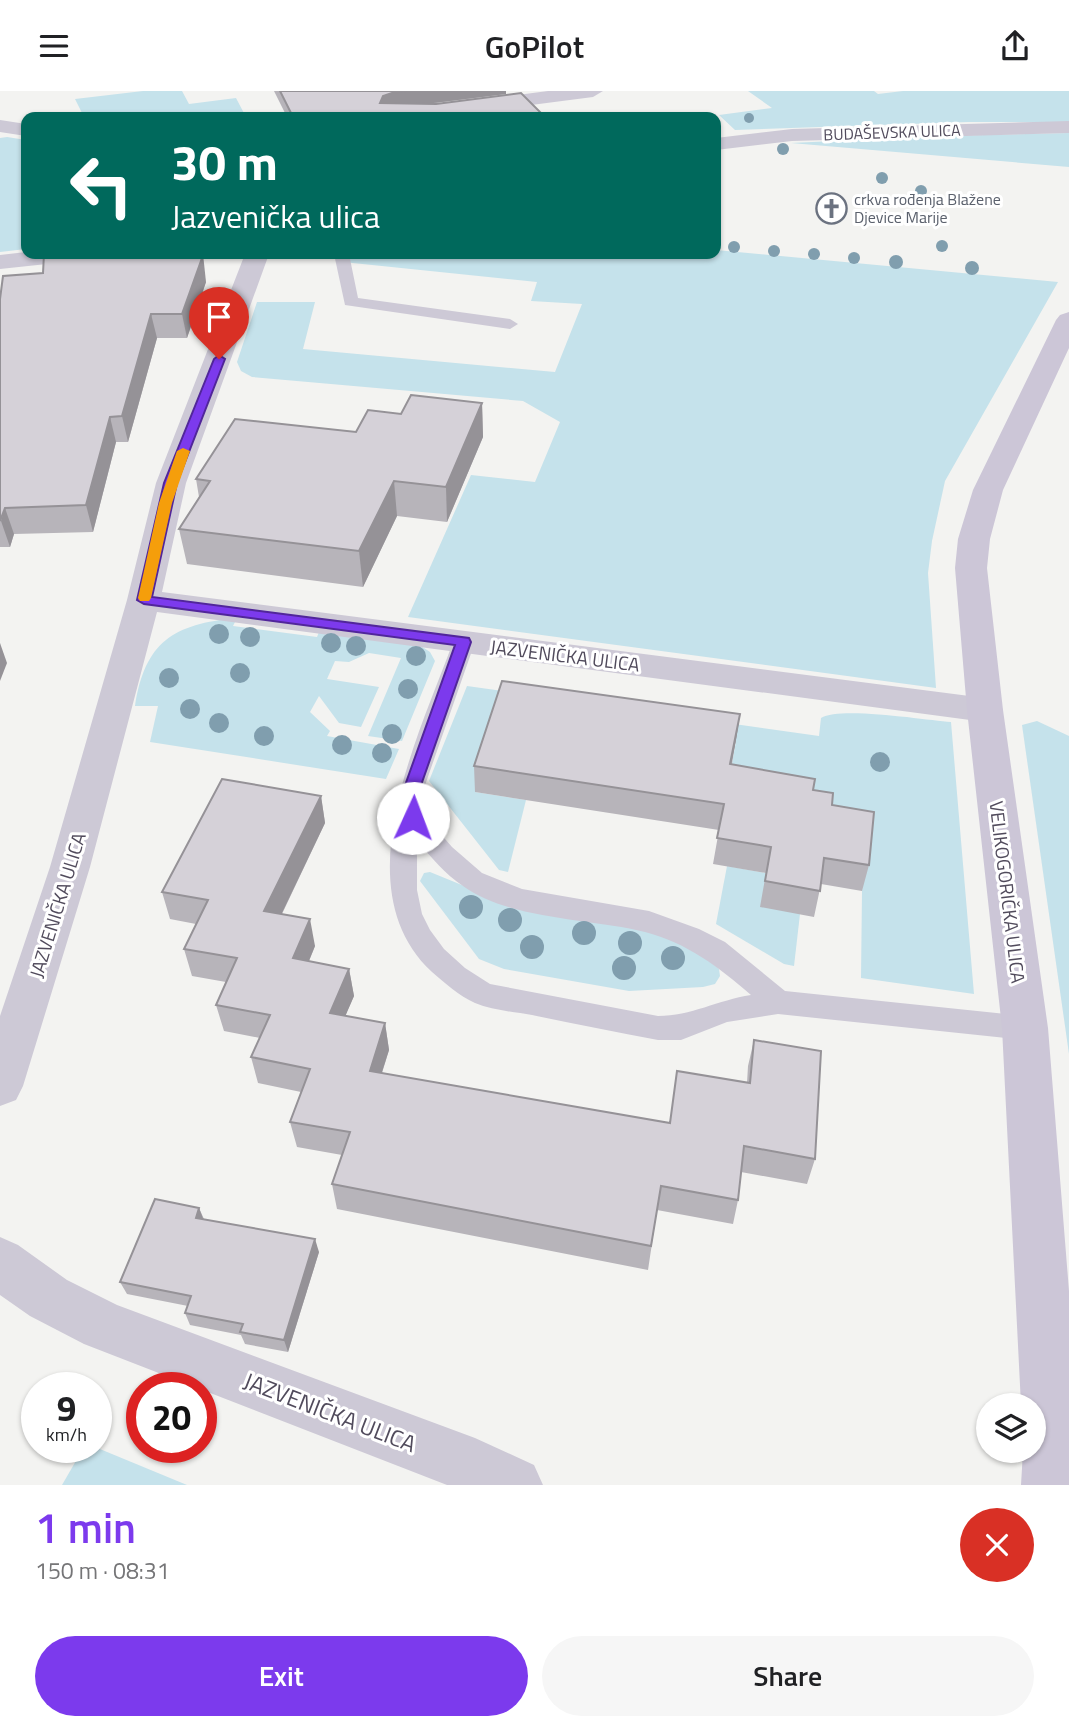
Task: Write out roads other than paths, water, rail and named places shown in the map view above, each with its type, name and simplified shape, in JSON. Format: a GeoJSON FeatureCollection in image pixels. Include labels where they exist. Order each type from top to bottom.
{"type":"FeatureCollection","features":[{"type":"Feature","properties":{"kind":"street"},"geometry":{"type":"LineString","coordinates":[[431,112],[593,91]]}},
{"type":"Feature","properties":{"kind":"street"},"geometry":{"type":"LineString","coordinates":[[0,126],[21,129]]}},
{"type":"Feature","properties":{"kind":"street","name":"BUDAŠEVSKA ULICA"},"geometry":{"type":"LineString","coordinates":[[721,143],[792,135],[1069,127]]}},
{"type":"Feature","properties":{"kind":"street"},"geometry":{"type":"LineString","coordinates":[[0,262],[28,259]]}},
{"type":"Feature","properties":{"kind":"street","name":"JAZVENIČKA ULICA"},"geometry":{"type":"LineString","coordinates":[[0,1086],[70,867],[144,600],[171,483],[255,259]]}},
{"type":"Feature","properties":{"kind":"street","name":"VELIKOGORIČKA ULICA"},"geometry":{"type":"LineString","coordinates":[[1050,1485],[1051,1446],[1043,1292],[1025,1028],[985,710],[971,569],[974,539],[992,480],[1069,320]]}},
{"type":"Feature","properties":{"kind":"street","name":"JAZVENIČKA ULICA"},"geometry":{"type":"LineString","coordinates":[[144,600],[985,710]]}},
{"type":"Feature","properties":{"kind":"street","name":"JAZVENIČKA ULICA"},"geometry":{"type":"LineString","coordinates":[[0,1262],[19,1280],[68,1309],[129,1335],[475,1467],[514,1485]]}},
{"type":"Feature","properties":{"kind":"lane"},"geometry":{"type":"LineString","coordinates":[[342,259],[351,302],[510,324]]}},
{"type":"Feature","properties":{"kind":"lane"},"geometry":{"type":"LineString","coordinates":[[464,642],[411,791],[401,861],[402,888],[408,913],[420,938],[435,959],[457,979],[483,994],[658,1028],[681,1028],[725,1011],[778,1002],[1025,1028]]}},
{"type":"Feature","properties":{"kind":"lane"},"geometry":{"type":"LineString","coordinates":[[410,804],[413,818],[427,836],[473,880],[497,892],[522,899],[649,922],[689,937],[723,955],[778,1002]]}},
{"type":"Feature","properties":{"kind":"place","name":"crkva rođenja Blažene Djevice Marije"},"geometry":{"type":"Point","coordinates":[831,208]}}]}
